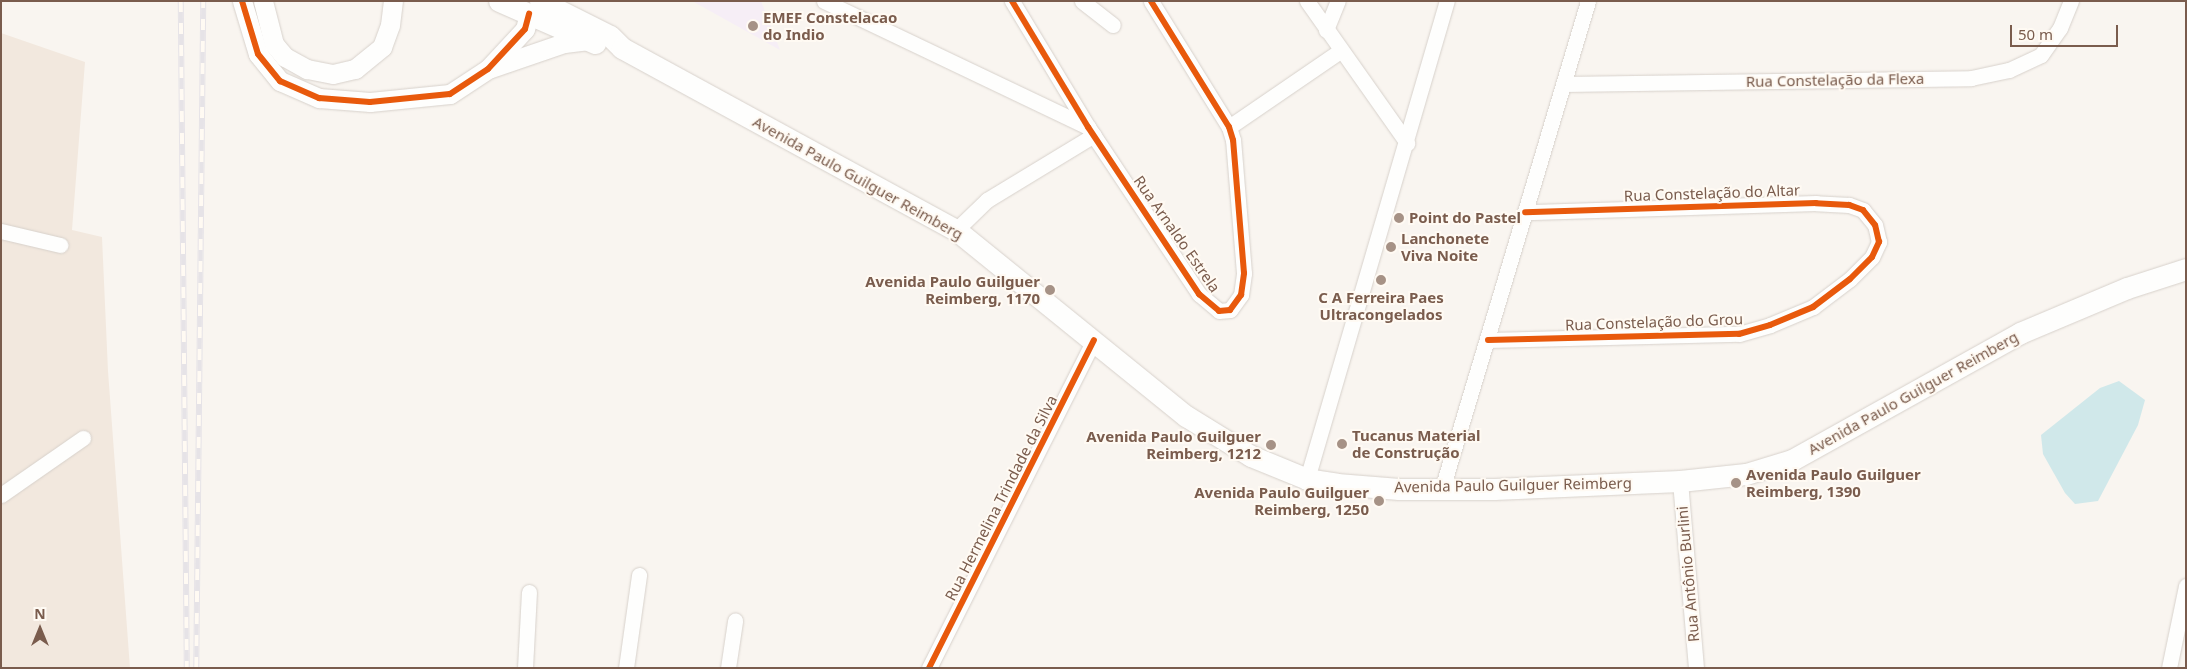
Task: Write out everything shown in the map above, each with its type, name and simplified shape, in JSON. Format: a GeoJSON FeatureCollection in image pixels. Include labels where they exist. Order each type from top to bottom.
{"type":"FeatureCollection","features":[{"type":"Feature","properties":{"kind":"main road","name":"Avenida Paulo Guilguer Reimberg"},"geometry":{"type":"LineString","coordinates":[[499,1],[542,6],[610,36],[622,48]]}},
{"type":"Feature","properties":{"kind":"main road","name":"Avenida Paulo Guilguer Reimberg"},"geometry":{"type":"LineString","coordinates":[[542,6],[589,40],[622,48],[956,230],[1186,416],[1251,456],[1307,478],[1361,487],[1442,489],[1680,481],[1746,474],[1792,460],[2020,333],[2127,288],[2186,269]]}},
{"type":"Feature","properties":{"kind":"street"},"geometry":{"type":"LineString","coordinates":[[242,1],[258,54],[280,81],[318,98],[370,102],[450,94],[488,69],[525,29],[542,6]]}},
{"type":"Feature","properties":{"kind":"street"},"geometry":{"type":"LineString","coordinates":[[263,1],[274,44],[285,57],[307,69],[333,74],[355,69],[382,47],[390,25],[393,1]]}},
{"type":"Feature","properties":{"kind":"street"},"geometry":{"type":"LineString","coordinates":[[824,1],[1091,131]]}},
{"type":"Feature","properties":{"kind":"street","name":"Rua Arnaldo Estrela"},"geometry":{"type":"LineString","coordinates":[[1012,1],[1091,131],[1199,294],[1219,311],[1230,310],[1241,295],[1244,273],[1238,178],[1229,127],[1151,1]]}},
{"type":"Feature","properties":{"kind":"street"},"geometry":{"type":"LineString","coordinates":[[1082,1],[1113,25]]}},
{"type":"Feature","properties":{"kind":"street"},"geometry":{"type":"LineString","coordinates":[[1307,1],[1340,52],[1407,143]]}},
{"type":"Feature","properties":{"kind":"street"},"geometry":{"type":"LineString","coordinates":[[1326,30],[1338,1]]}},
{"type":"Feature","properties":{"kind":"street"},"geometry":{"type":"LineString","coordinates":[[1307,478],[1448,1]]}},
{"type":"Feature","properties":{"kind":"street"},"geometry":{"type":"LineString","coordinates":[[1442,489],[1588,1]]}},
{"type":"Feature","properties":{"kind":"street","name":"Rua Constelação da Flexa"},"geometry":{"type":"LineString","coordinates":[[1564,84],[1971,78],[2009,70],[2041,55],[2060,28],[2072,1]]}},
{"type":"Feature","properties":{"kind":"street"},"geometry":{"type":"LineString","coordinates":[[488,69],[564,43],[589,40]]}},
{"type":"Feature","properties":{"kind":"street"},"geometry":{"type":"LineString","coordinates":[[1229,127],[1340,52]]}},
{"type":"Feature","properties":{"kind":"street"},"geometry":{"type":"LineString","coordinates":[[956,230],[987,200],[1091,131]]}},
{"type":"Feature","properties":{"kind":"street","name":"Rua Constelação do Altar"},"geometry":{"type":"LineString","coordinates":[[1525,212],[1816,203],[1849,205],[1862,210],[1875,225],[1879,242]]}},
{"type":"Feature","properties":{"kind":"street"},"geometry":{"type":"LineString","coordinates":[[1,231],[60,245]]}},
{"type":"Feature","properties":{"kind":"street","name":"Rua Constelação do Grou"},"geometry":{"type":"LineString","coordinates":[[1488,340],[1738,334],[1770,325],[1813,307],[1850,279],[1872,258],[1879,242]]}},
{"type":"Feature","properties":{"kind":"street","name":"Rua Hermelina Trindade da Silva"},"geometry":{"type":"LineString","coordinates":[[929,668],[1094,340]]}},
{"type":"Feature","properties":{"kind":"street"},"geometry":{"type":"LineString","coordinates":[[1,495],[83,438]]}},
{"type":"Feature","properties":{"kind":"street","name":"Rua Antônio Burlini"},"geometry":{"type":"LineString","coordinates":[[1680,481],[1696,668]]}},
{"type":"Feature","properties":{"kind":"street"},"geometry":{"type":"LineString","coordinates":[[626,668],[639,575]]}},
{"type":"Feature","properties":{"kind":"street"},"geometry":{"type":"LineString","coordinates":[[2169,668],[2186,586]]}},
{"type":"Feature","properties":{"kind":"street"},"geometry":{"type":"LineString","coordinates":[[525,668],[530,592]]}},
{"type":"Feature","properties":{"kind":"street"},"geometry":{"type":"LineString","coordinates":[[728,668],[735,621]]}},
{"type":"Feature","properties":{"kind":"shaded area","name":"EMEF Constelacao do Indio"},"geometry":{"type":"Polygon","coordinates":[[[692,1],[761,1],[780,50],[692,1]]]}},
{"type":"Feature","properties":{"kind":"shaded area"},"geometry":{"type":"Polygon","coordinates":[[[1,33],[85,62],[72,230],[102,237],[108,371],[130,668],[1,668],[1,33]]]}},
{"type":"Feature","properties":{"kind":"water"},"geometry":{"type":"Polygon","coordinates":[[[2119,381],[2145,400],[2138,425],[2098,501],[2075,504],[2065,493],[2043,454],[2041,435],[2100,388],[2119,381]]]}},
{"type":"Feature","properties":{"kind":"railway"},"geometry":{"type":"LineString","coordinates":[[181,1],[187,668]]}},
{"type":"Feature","properties":{"kind":"railway"},"geometry":{"type":"LineString","coordinates":[[196,668],[203,1]]}},
{"type":"Feature","properties":{"kind":"cycle path"},"geometry":{"type":"LineString","coordinates":[[242,1],[258,54],[280,81],[319,98],[370,102],[450,94],[488,69],[525,29],[529,14]]}},
{"type":"Feature","properties":{"kind":"cycle path"},"geometry":{"type":"LineString","coordinates":[[1012,1],[1088,127],[1199,294],[1219,311],[1230,310],[1241,295],[1244,273],[1233,140],[1229,127],[1151,1]]}},
{"type":"Feature","properties":{"kind":"cycle path"},"geometry":{"type":"LineString","coordinates":[[1488,340],[1739,334],[1770,325],[1813,307],[1850,279],[1872,257],[1879,242],[1875,225],[1863,210],[1849,205],[1816,203],[1525,212]]}},
{"type":"Feature","properties":{"kind":"cycle path"},"geometry":{"type":"LineString","coordinates":[[929,668],[1094,340]]}},
{"type":"Feature","properties":{"kind":"place","name":"EMEF Constelacao do Indio"},"geometry":{"type":"Point","coordinates":[753,26]}},
{"type":"Feature","properties":{"kind":"place","name":"Point do Pastel"},"geometry":{"type":"Point","coordinates":[1399,218]}},
{"type":"Feature","properties":{"kind":"place","name":"Lanchonete Viva Noite"},"geometry":{"type":"Point","coordinates":[1391,247]}},
{"type":"Feature","properties":{"kind":"place","name":"C A Ferreira Paes Ultracongelados"},"geometry":{"type":"Point","coordinates":[1381,280]}},
{"type":"Feature","properties":{"kind":"place","name":"Avenida Paulo Guilguer Reimberg, 1170"},"geometry":{"type":"Point","coordinates":[1050,290]}},
{"type":"Feature","properties":{"kind":"place","name":"Tucanus Material de Construção"},"geometry":{"type":"Point","coordinates":[1342,444]}},
{"type":"Feature","properties":{"kind":"place","name":"Avenida Paulo Guilguer Reimberg, 1212"},"geometry":{"type":"Point","coordinates":[1271,445]}},
{"type":"Feature","properties":{"kind":"place","name":"Avenida Paulo Guilguer Reimberg, 1390"},"geometry":{"type":"Point","coordinates":[1736,483]}},
{"type":"Feature","properties":{"kind":"place","name":"Avenida Paulo Guilguer Reimberg, 1250"},"geometry":{"type":"Point","coordinates":[1379,501]}}]}
